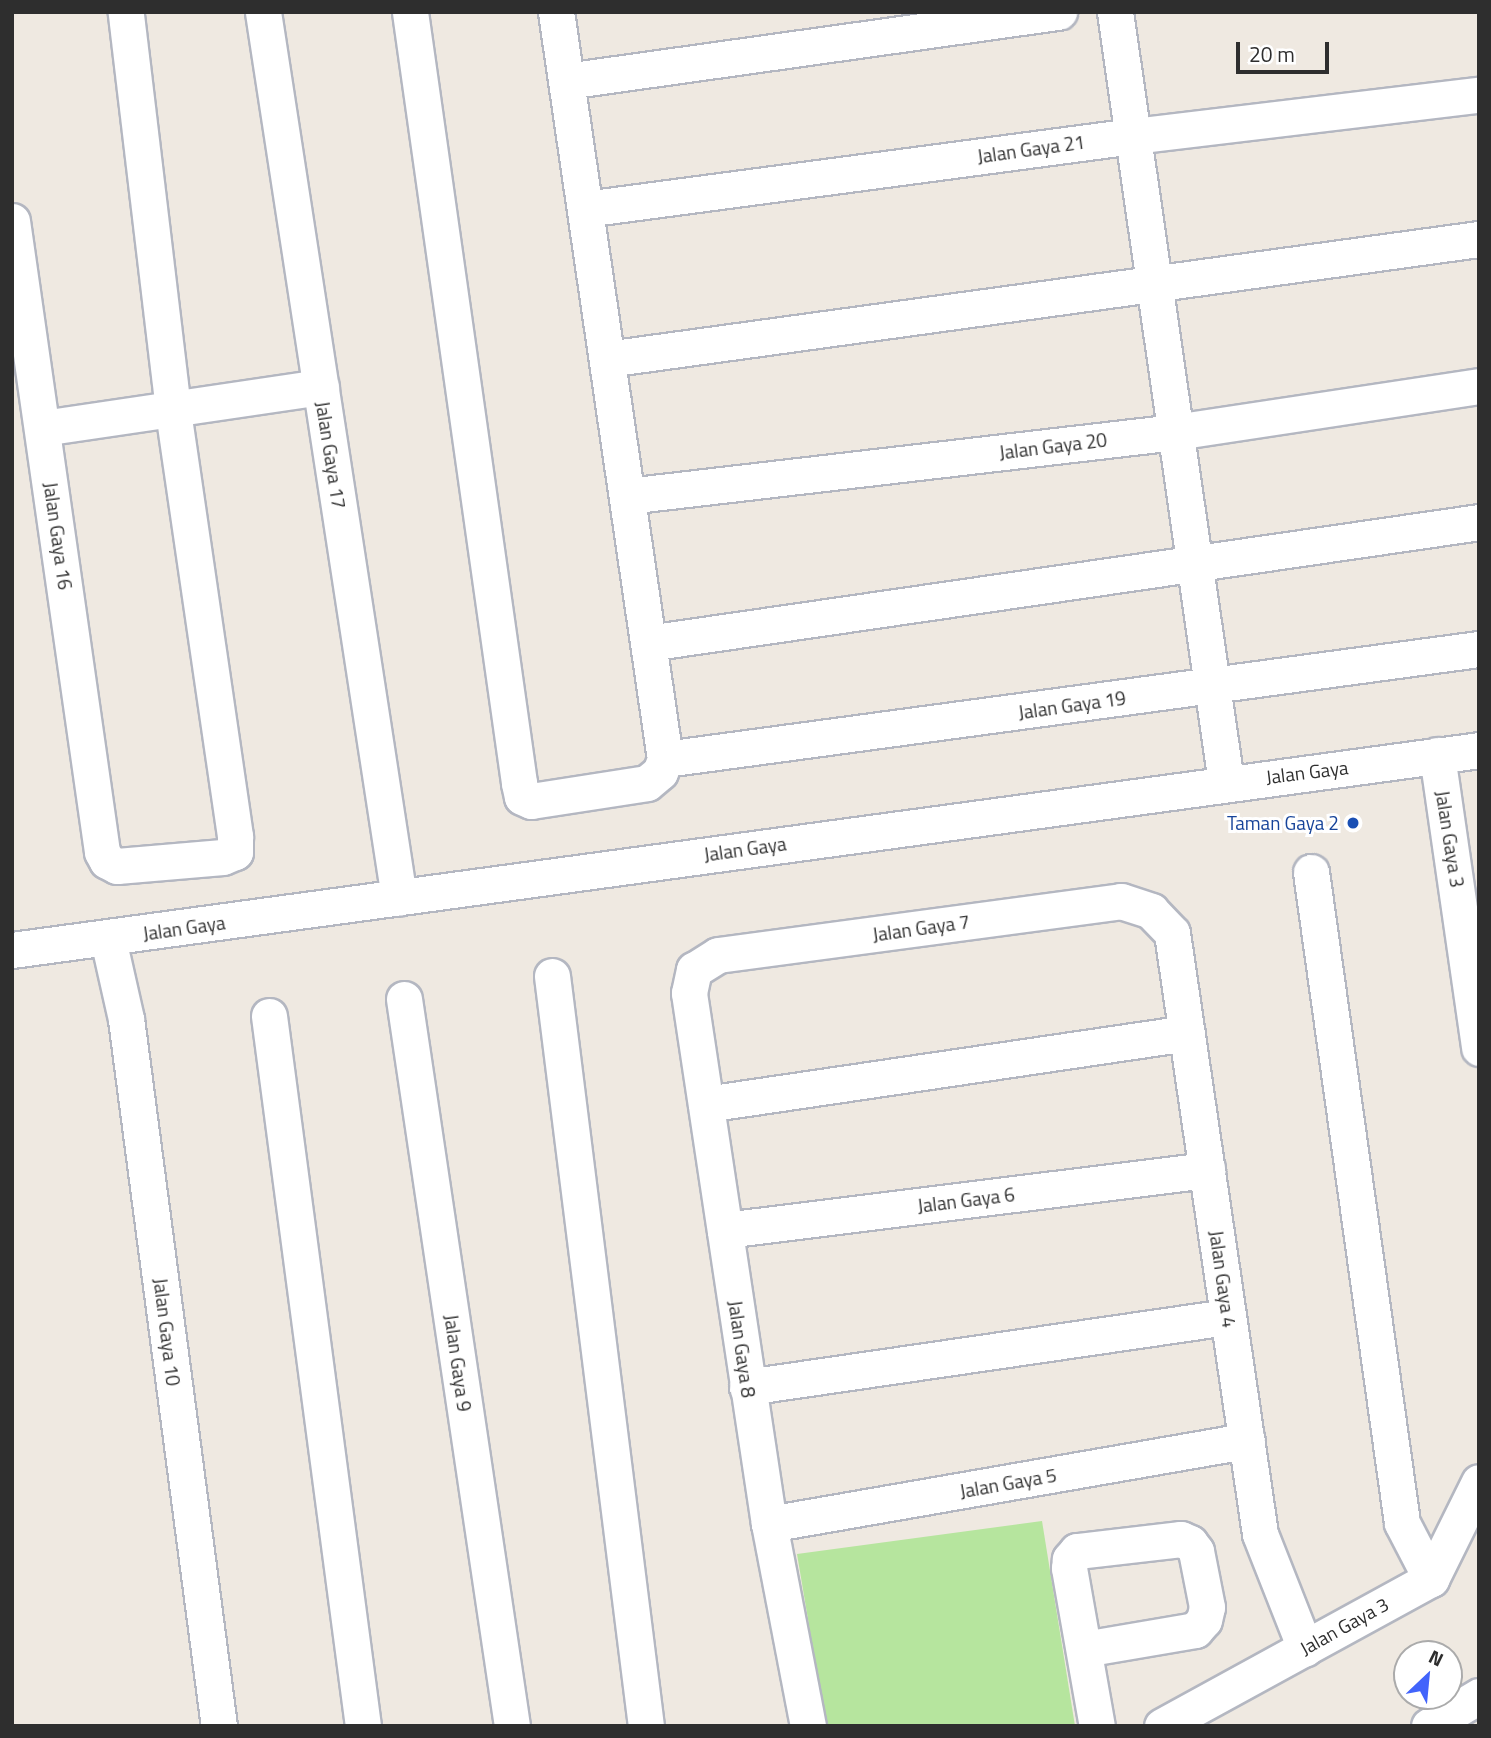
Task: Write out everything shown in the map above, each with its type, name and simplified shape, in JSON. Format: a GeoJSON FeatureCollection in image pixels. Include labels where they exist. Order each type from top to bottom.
{"type":"FeatureCollection","features":[{"type":"Feature","properties":{"kind":"street"},"geometry":{"type":"LineString","coordinates":[[126,12],[173,409]]}},
{"type":"Feature","properties":{"kind":"street","name":"Jalan Gaya 17"},"geometry":{"type":"LineString","coordinates":[[263,12],[399,898]]}},
{"type":"Feature","properties":{"kind":"street"},"geometry":{"type":"LineString","coordinates":[[410,12],[522,797],[531,801],[647,783],[660,772],[666,759],[556,12]]}},
{"type":"Feature","properties":{"kind":"street"},"geometry":{"type":"LineString","coordinates":[[566,81],[1059,12]]}},
{"type":"Feature","properties":{"kind":"street"},"geometry":{"type":"LineString","coordinates":[[1115,12],[1226,782]]}},
{"type":"Feature","properties":{"kind":"street","name":"Jalan Gaya 21"},"geometry":{"type":"LineString","coordinates":[[584,209],[1133,136],[1479,95]]}},
{"type":"Feature","properties":{"kind":"street","name":"Jalan Gaya 16"},"geometry":{"type":"LineString","coordinates":[[12,221],[102,852],[107,861],[117,866],[223,857],[235,852],[173,409]]}},
{"type":"Feature","properties":{"kind":"street"},"geometry":{"type":"LineString","coordinates":[[607,359],[1479,239]]}},
{"type":"Feature","properties":{"kind":"street","name":"Jalan Gaya 20"},"geometry":{"type":"LineString","coordinates":[[627,496],[1175,432],[1479,386]]}},
{"type":"Feature","properties":{"kind":"street"},"geometry":{"type":"LineString","coordinates":[[43,428],[321,387]]}},
{"type":"Feature","properties":{"kind":"street"},"geometry":{"type":"LineString","coordinates":[[648,643],[1479,522]]}},
{"type":"Feature","properties":{"kind":"street","name":"Jalan Gaya 19"},"geometry":{"type":"LineString","coordinates":[[666,759],[1479,649]]}},
{"type":"Feature","properties":{"kind":"street","name":"Jalan Gaya"},"geometry":{"type":"LineString","coordinates":[[12,950],[108,939],[1226,782],[1479,750]]}},
{"type":"Feature","properties":{"kind":"street","name":"Jalan Gaya 3"},"geometry":{"type":"LineString","coordinates":[[1437,755],[1476,996],[1479,1048]]}},
{"type":"Feature","properties":{"kind":"street"},"geometry":{"type":"LineString","coordinates":[[1311,872],[1402,1522],[1431,1579]]}},
{"type":"Feature","properties":{"kind":"street","name":"Jalan Gaya 7"},"geometry":{"type":"LineString","coordinates":[[694,970],[718,955],[1121,901],[1151,911]]}},
{"type":"Feature","properties":{"kind":"street","name":"Jalan Gaya 4"},"geometry":{"type":"LineString","coordinates":[[1151,911],[1172,933],[1261,1534],[1305,1647]]}},
{"type":"Feature","properties":{"kind":"street","name":"Jalan Gaya 10"},"geometry":{"type":"LineString","coordinates":[[108,939],[126,1019],[219,1726]]}},
{"type":"Feature","properties":{"kind":"street","name":"Jalan Gaya 8"},"geometry":{"type":"LineString","coordinates":[[694,970],[689,993],[747,1387],[769,1524],[808,1726]]}},
{"type":"Feature","properties":{"kind":"street"},"geometry":{"type":"LineString","coordinates":[[552,976],[646,1726]]}},
{"type":"Feature","properties":{"kind":"street","name":"Jalan Gaya 9"},"geometry":{"type":"LineString","coordinates":[[404,999],[512,1726]]}},
{"type":"Feature","properties":{"kind":"street"},"geometry":{"type":"LineString","coordinates":[[269,1016],[363,1726]]}},
{"type":"Feature","properties":{"kind":"street"},"geometry":{"type":"LineString","coordinates":[[706,1104],[1187,1033]]}},
{"type":"Feature","properties":{"kind":"street","name":"Jalan Gaya 6"},"geometry":{"type":"LineString","coordinates":[[724,1230],[1207,1170]]}},
{"type":"Feature","properties":{"kind":"street"},"geometry":{"type":"LineString","coordinates":[[747,1387],[1228,1317]]}},
{"type":"Feature","properties":{"kind":"street","name":"Jalan Gaya 5"},"geometry":{"type":"LineString","coordinates":[[769,1524],[1247,1441]]}},
{"type":"Feature","properties":{"kind":"street"},"geometry":{"type":"LineString","coordinates":[[1431,1579],[1479,1482]]}},
{"type":"Feature","properties":{"kind":"street","name":"Jalan Gaya 3"},"geometry":{"type":"LineString","coordinates":[[1162,1726],[1431,1579]]}},
{"type":"Feature","properties":{"kind":"street"},"geometry":{"type":"LineString","coordinates":[[1084,1649],[1097,1726]]}},
{"type":"Feature","properties":{"kind":"street"},"geometry":{"type":"LineString","coordinates":[[1429,1726],[1479,1696]]}},
{"type":"Feature","properties":{"kind":"green space"},"geometry":{"type":"Polygon","coordinates":[[[1042,1521],[1075,1726],[826,1726],[797,1554],[1042,1521]]]}},
{"type":"Feature","properties":{"kind":"place","name":"Taman Gaya 2"},"geometry":{"type":"Point","coordinates":[1353,823]}}]}
